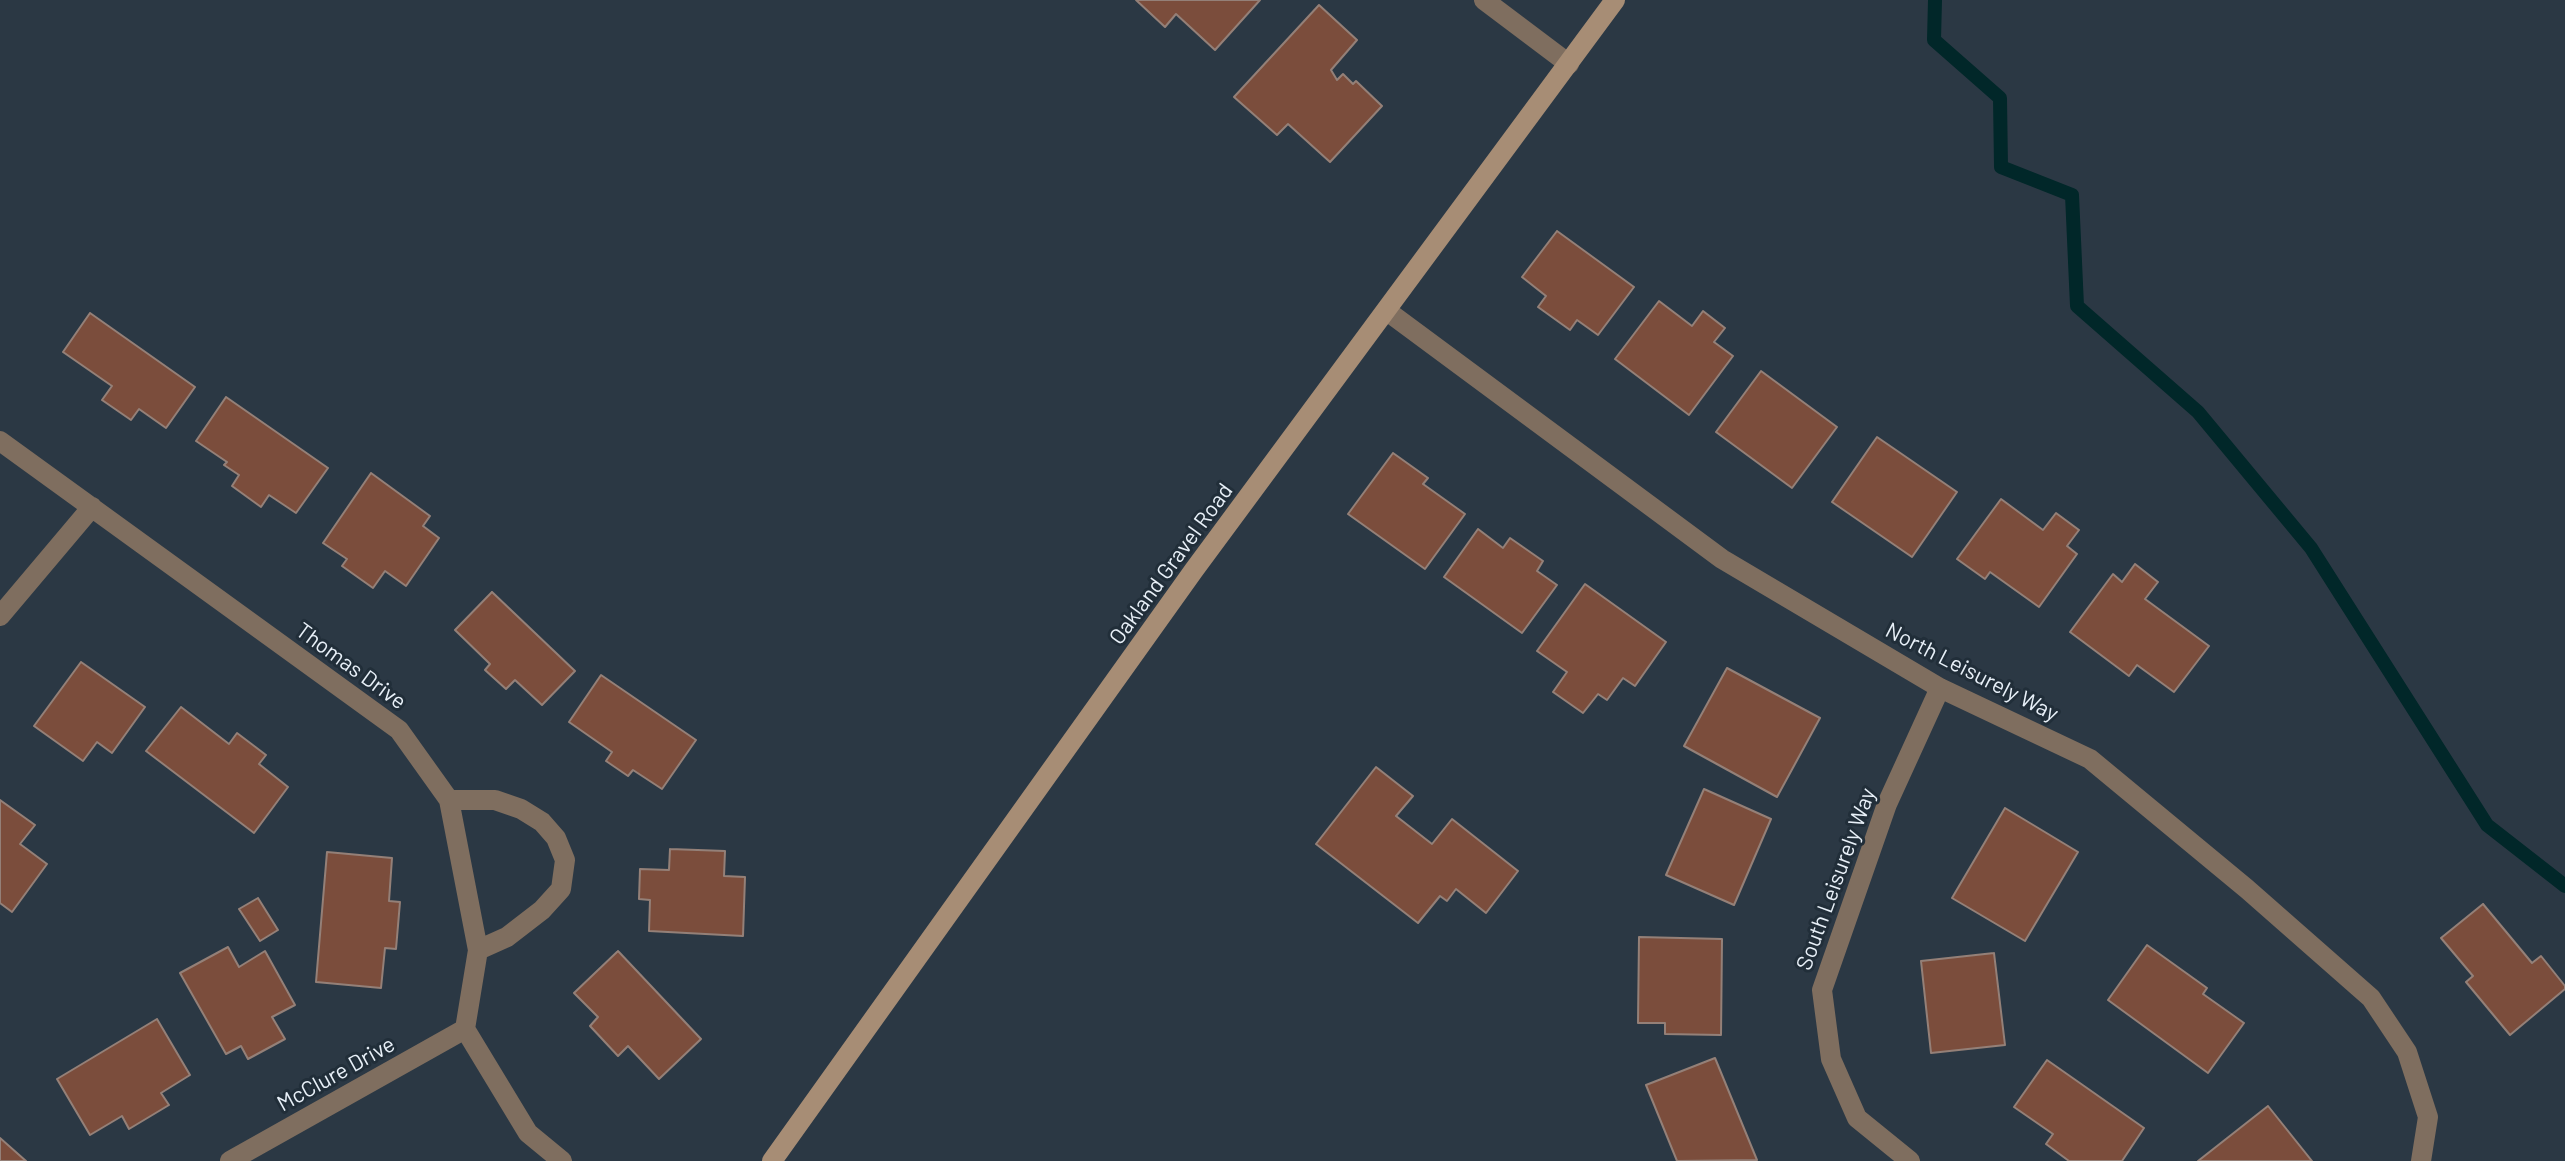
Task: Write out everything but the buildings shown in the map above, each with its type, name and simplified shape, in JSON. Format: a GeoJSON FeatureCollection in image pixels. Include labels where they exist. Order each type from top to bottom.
{"type":"FeatureCollection","features":[{"type":"Feature","properties":{"kind":"street"},"geometry":{"type":"LineString","coordinates":[[1484,0],[1569,64]]}},
{"type":"Feature","properties":{"kind":"street","name":"Oakland Gravel Road"},"geometry":{"type":"LineString","coordinates":[[772,1161],[1194,570],[1615,0]]}},
{"type":"Feature","properties":{"kind":"street","name":"North Leisurely Way"},"geometry":{"type":"LineString","coordinates":[[1387,311],[1722,559],[1940,688],[2090,759],[2247,889],[2371,998],[2407,1052],[2428,1117],[2421,1161]]}},
{"type":"Feature","properties":{"kind":"street","name":"Thomas Drive"},"geometry":{"type":"LineString","coordinates":[[0,441],[399,730],[449,800],[478,950],[465,1029]]}},
{"type":"Feature","properties":{"kind":"street"},"geometry":{"type":"LineString","coordinates":[[0,616],[92,507]]}},
{"type":"Feature","properties":{"kind":"street","name":"South Leisurely Way"},"geometry":{"type":"LineString","coordinates":[[1910,1161],[1857,1118],[1831,1059],[1822,990],[1887,804],[1940,688]]}},
{"type":"Feature","properties":{"kind":"street"},"geometry":{"type":"LineString","coordinates":[[449,800],[495,800],[521,809],[542,822],[556,838],[565,860],[561,889],[542,910],[507,937],[478,950]]}},
{"type":"Feature","properties":{"kind":"street"},"geometry":{"type":"LineString","coordinates":[[465,1029],[528,1133],[562,1161]]}},
{"type":"Feature","properties":{"kind":"street","name":"McClure Drive"},"geometry":{"type":"LineString","coordinates":[[230,1161],[465,1029]]}},
{"type":"Feature","properties":{"kind":"waterway"},"geometry":{"type":"LineString","coordinates":[[1935,0],[1934,40],[2000,98],[2001,167],[2072,195],[2077,306],[2198,412],[2311,548],[2487,825],[2565,886]]}}]}
